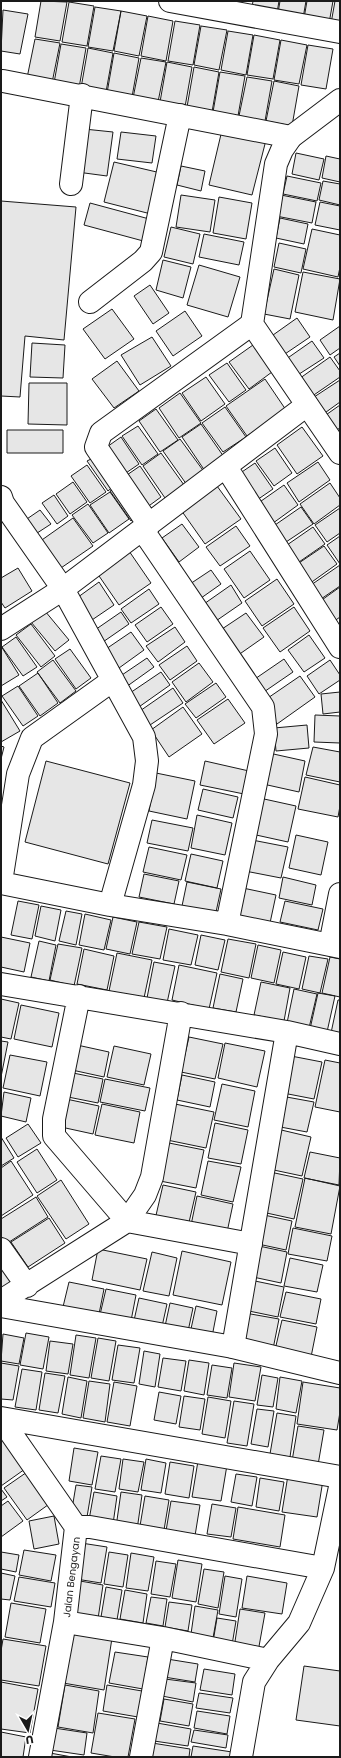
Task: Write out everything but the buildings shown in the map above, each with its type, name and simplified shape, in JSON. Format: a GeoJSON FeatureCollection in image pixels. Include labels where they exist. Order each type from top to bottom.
{"type":"FeatureCollection","features":[{"type":"Feature","properties":{"kind":"street"},"geometry":{"type":"LineString","coordinates":[[170,1],[340,32]]}},
{"type":"Feature","properties":{"kind":"street"},"geometry":{"type":"LineString","coordinates":[[3,81],[82,95],[291,137]]}},
{"type":"Feature","properties":{"kind":"street"},"geometry":{"type":"LineString","coordinates":[[72,184],[82,95]]}},
{"type":"Feature","properties":{"kind":"street"},"geometry":{"type":"LineString","coordinates":[[340,100],[291,137],[282,150],[276,164],[252,324],[340,453]]}},
{"type":"Feature","properties":{"kind":"street"},"geometry":{"type":"LineString","coordinates":[[90,302],[143,262],[151,252],[180,115]]}},
{"type":"Feature","properties":{"kind":"street"},"geometry":{"type":"LineString","coordinates":[[227,924],[266,734],[263,708],[96,447],[97,440],[101,433],[252,324]]}},
{"type":"Feature","properties":{"kind":"street"},"geometry":{"type":"LineString","coordinates":[[1,629],[63,588],[307,405]]}},
{"type":"Feature","properties":{"kind":"street"},"geometry":{"type":"LineString","coordinates":[[226,467],[340,647]]}},
{"type":"Feature","properties":{"kind":"street"},"geometry":{"type":"LineString","coordinates":[[2,502],[63,588],[144,737],[147,761],[144,785],[110,905]]}},
{"type":"Feature","properties":{"kind":"street"},"geometry":{"type":"LineString","coordinates":[[113,680],[32,738],[18,774],[1,882],[110,905],[227,924],[335,946],[340,894]]}},
{"type":"Feature","properties":{"kind":"street"},"geometry":{"type":"LineString","coordinates":[[1,984],[181,1013],[287,1032],[340,1044]]}},
{"type":"Feature","properties":{"kind":"street"},"geometry":{"type":"LineString","coordinates":[[79,996],[54,1119],[54,1136],[127,1221],[251,1244]]}},
{"type":"Feature","properties":{"kind":"street"},"geometry":{"type":"LineString","coordinates":[[1,1301],[27,1286],[127,1221],[146,1195],[152,1177],[181,1013]]}},
{"type":"Feature","properties":{"kind":"street"},"geometry":{"type":"LineString","coordinates":[[233,1347],[287,1032]]}},
{"type":"Feature","properties":{"kind":"street"},"geometry":{"type":"LineString","coordinates":[[1,1249],[27,1286]]}},
{"type":"Feature","properties":{"kind":"street"},"geometry":{"type":"LineString","coordinates":[[1,1306],[233,1347],[340,1373]]}},
{"type":"Feature","properties":{"kind":"street"},"geometry":{"type":"LineString","coordinates":[[1,1418],[340,1477]]}},
{"type":"Feature","properties":{"kind":"street","name":"Jalan Bengayan"},"geometry":{"type":"LineString","coordinates":[[1,1418],[76,1527],[65,1622],[40,1757]]}},
{"type":"Feature","properties":{"kind":"street"},"geometry":{"type":"LineString","coordinates":[[241,1757],[254,1682],[268,1660],[299,1623],[323,1568],[340,1487]]}},
{"type":"Feature","properties":{"kind":"street"},"geometry":{"type":"LineString","coordinates":[[76,1527],[90,1527],[323,1568]]}},
{"type":"Feature","properties":{"kind":"street"},"geometry":{"type":"LineString","coordinates":[[65,1622],[163,1638],[268,1660]]}},
{"type":"Feature","properties":{"kind":"street"},"geometry":{"type":"LineString","coordinates":[[141,1757],[163,1638]]}}]}
